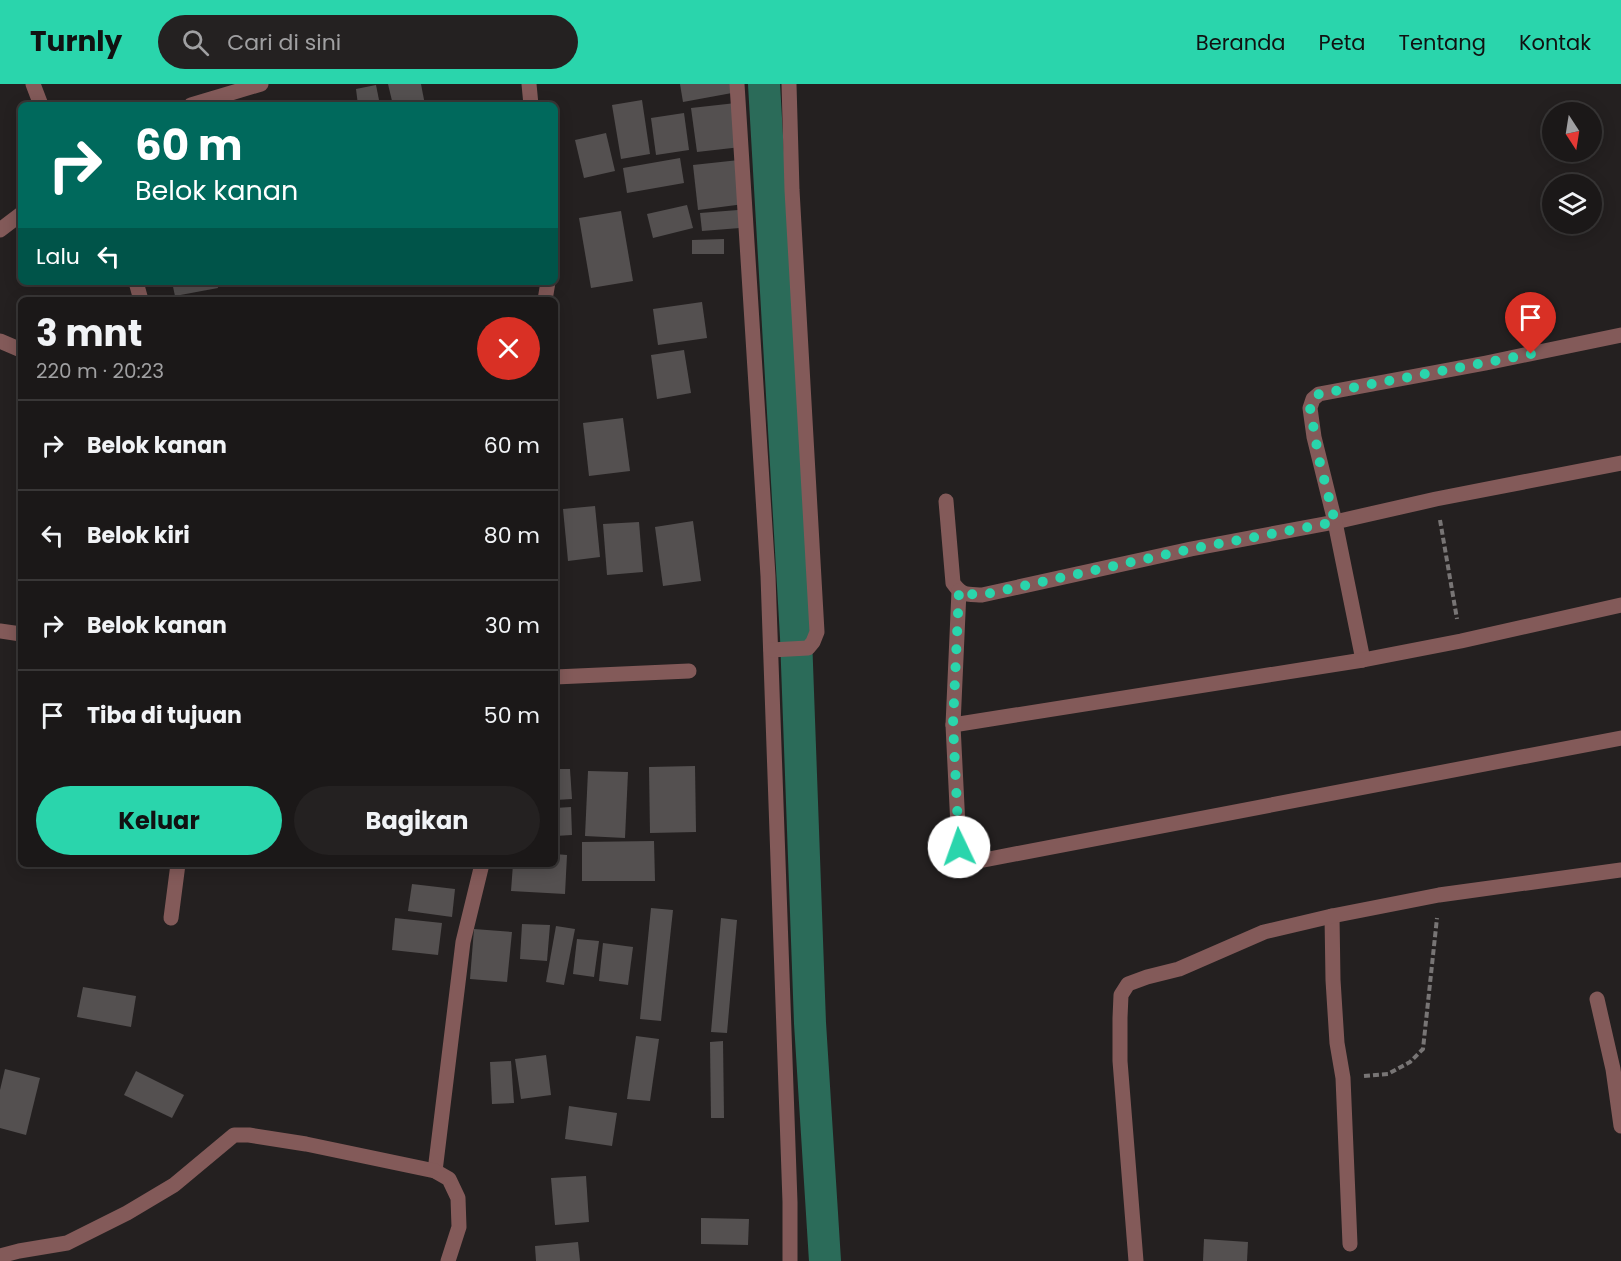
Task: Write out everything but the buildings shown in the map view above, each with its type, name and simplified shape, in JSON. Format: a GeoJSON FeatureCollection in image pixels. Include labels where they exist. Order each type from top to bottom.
{"type":"FeatureCollection","features":[{"type":"Feature","properties":{"kind":"street"},"geometry":{"type":"LineString","coordinates":[[33,84],[40,102]]}},
{"type":"Feature","properties":{"kind":"street"},"geometry":{"type":"LineString","coordinates":[[201,102],[261,84]]}},
{"type":"Feature","properties":{"kind":"street"},"geometry":{"type":"LineString","coordinates":[[529,84],[531,102]]}},
{"type":"Feature","properties":{"kind":"street"},"geometry":{"type":"LineString","coordinates":[[737,84],[768,576],[775,649],[790,1261]]}},
{"type":"Feature","properties":{"kind":"street"},"geometry":{"type":"LineString","coordinates":[[775,649],[808,648],[817,632],[793,201],[789,84]]}},
{"type":"Feature","properties":{"kind":"street"},"geometry":{"type":"LineString","coordinates":[[0,230],[18,216]]}},
{"type":"Feature","properties":{"kind":"street"},"geometry":{"type":"LineString","coordinates":[[1363,660],[1335,522],[1319,459],[1310,408],[1313,399],[1319,394],[1621,335]]}},
{"type":"Feature","properties":{"kind":"street"},"geometry":{"type":"LineString","coordinates":[[0,341],[18,349]]}},
{"type":"Feature","properties":{"kind":"street"},"geometry":{"type":"LineString","coordinates":[[946,501],[953,583],[959,591],[982,595],[1191,549],[1621,463]]}},
{"type":"Feature","properties":{"kind":"street"},"geometry":{"type":"LineString","coordinates":[[959,591],[953,724],[959,847],[967,859],[984,860],[1621,738]]}},
{"type":"Feature","properties":{"kind":"street"},"geometry":{"type":"LineString","coordinates":[[953,724],[1363,660],[1461,641],[1621,605]]}},
{"type":"Feature","properties":{"kind":"street"},"geometry":{"type":"LineString","coordinates":[[0,631],[18,634]]}},
{"type":"Feature","properties":{"kind":"street"},"geometry":{"type":"LineString","coordinates":[[558,677],[688,671]]}},
{"type":"Feature","properties":{"kind":"street"},"geometry":{"type":"LineString","coordinates":[[171,918],[178,867]]}},
{"type":"Feature","properties":{"kind":"street"},"geometry":{"type":"LineString","coordinates":[[435,1171],[463,942],[481,867]]}},
{"type":"Feature","properties":{"kind":"street"},"geometry":{"type":"LineString","coordinates":[[1136,1261],[1120,1061],[1121,995],[1128,984],[1179,969],[1264,932],[1332,916],[1439,895],[1621,870]]}},
{"type":"Feature","properties":{"kind":"street"},"geometry":{"type":"LineString","coordinates":[[1332,916],[1335,1012],[1342,1078],[1350,1244]]}},
{"type":"Feature","properties":{"kind":"street"},"geometry":{"type":"LineString","coordinates":[[1597,999],[1613,1069],[1621,1126]]}},
{"type":"Feature","properties":{"kind":"street"},"geometry":{"type":"LineString","coordinates":[[0,1256],[67,1243],[127,1213],[174,1185],[234,1135],[249,1135],[306,1144],[435,1171],[449,1179],[458,1197],[459,1227],[448,1261]]}},
{"type":"Feature","properties":{"kind":"path"},"geometry":{"type":"LineString","coordinates":[[1436,499],[1461,641]]}},
{"type":"Feature","properties":{"kind":"path"},"geometry":{"type":"LineString","coordinates":[[1342,1078],[1388,1074],[1410,1062],[1424,1049],[1439,895]]}},
{"type":"Feature","properties":{"kind":"waterway"},"geometry":{"type":"LineString","coordinates":[[764,84],[796,637],[810,1023],[825,1261]]}},
{"type":"Feature","properties":{"kind":"route"},"geometry":{"type":"LineString","coordinates":[[959,847],[953,724],[959,591],[982,595],[1191,549],[1335,522],[1314,437],[1310,408],[1313,399],[1319,394],[1531,354]]}}]}
